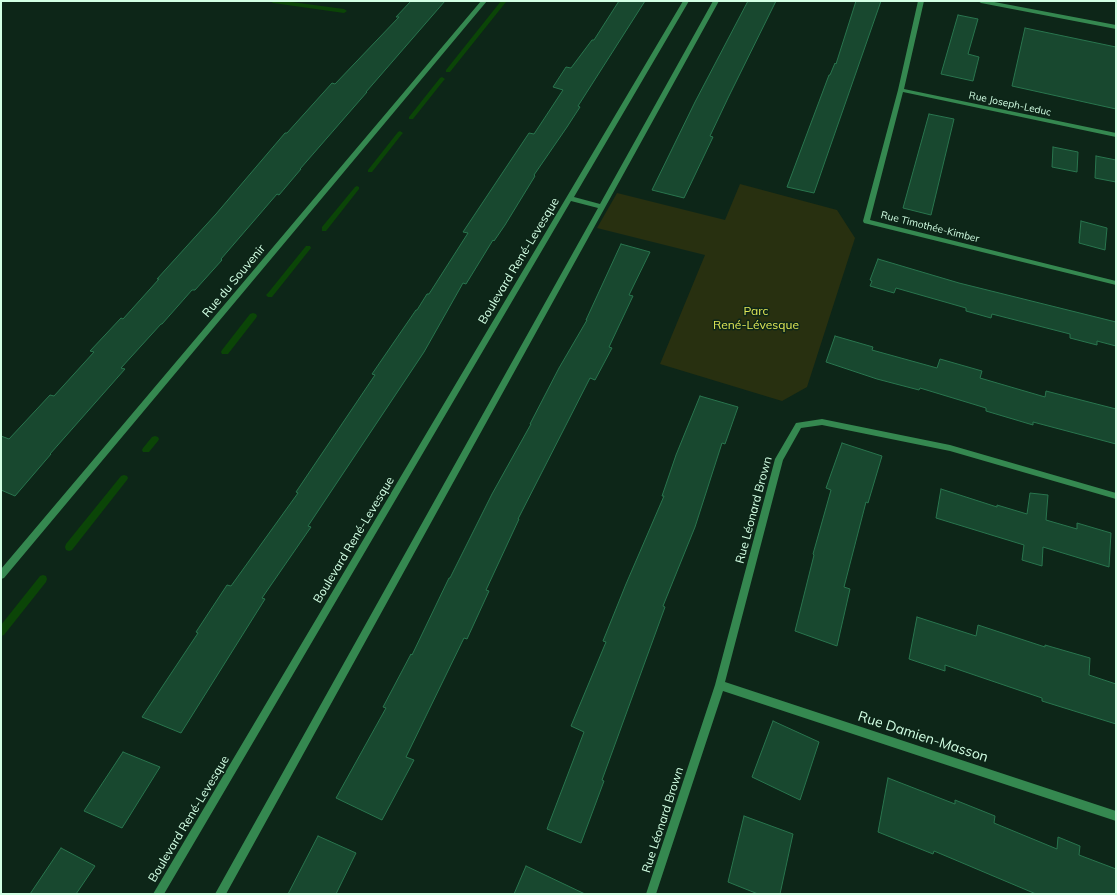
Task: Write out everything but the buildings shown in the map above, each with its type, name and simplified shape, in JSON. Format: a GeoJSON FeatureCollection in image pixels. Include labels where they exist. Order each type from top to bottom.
{"type":"FeatureCollection","features":[{"type":"Feature","properties":{"kind":"street","name":"Rue du Souvenir"},"geometry":{"type":"LineString","coordinates":[[1,575],[484,1]]}},
{"type":"Feature","properties":{"kind":"street","name":"Boulevard René-Levesque"},"geometry":{"type":"LineString","coordinates":[[158,894],[686,1]]}},
{"type":"Feature","properties":{"kind":"street"},"geometry":{"type":"LineString","coordinates":[[220,894],[716,1]]}},
{"type":"Feature","properties":{"kind":"street","name":"Rue Timothée-Kimber"},"geometry":{"type":"LineString","coordinates":[[922,1],[901,90],[866,221],[1116,283]]}},
{"type":"Feature","properties":{"kind":"street"},"geometry":{"type":"LineString","coordinates":[[981,1],[1116,27]]}},
{"type":"Feature","properties":{"kind":"street","name":"Rue Joseph-Leduc"},"geometry":{"type":"LineString","coordinates":[[901,90],[1116,135]]}},
{"type":"Feature","properties":{"kind":"street","name":"Boulevard René-Levesque"},"geometry":{"type":"LineString","coordinates":[[570,198],[602,207]]}},
{"type":"Feature","properties":{"kind":"street","name":"Rue Léonard Brown"},"geometry":{"type":"LineString","coordinates":[[651,894],[720,685],[779,459],[799,425],[822,422],[950,448],[1116,496]]}},
{"type":"Feature","properties":{"kind":"street","name":"Rue Damien-Masson"},"geometry":{"type":"LineString","coordinates":[[720,685],[1116,816]]}},
{"type":"Feature","properties":{"kind":"green space","name":"Parc René-Lévesque"},"geometry":{"type":"Polygon","coordinates":[[[740,184],[837,210],[855,238],[807,387],[782,401],[660,364],[705,255],[597,228],[617,193],[725,220],[740,184]]]}},
{"type":"Feature","properties":{"kind":"waterway"},"geometry":{"type":"LineString","coordinates":[[273,1],[344,11]]}},
{"type":"Feature","properties":{"kind":"waterway"},"geometry":{"type":"LineString","coordinates":[[448,71],[503,2]]}},
{"type":"Feature","properties":{"kind":"waterway"},"geometry":{"type":"LineString","coordinates":[[411,118],[442,79]]}},
{"type":"Feature","properties":{"kind":"waterway"},"geometry":{"type":"LineString","coordinates":[[370,171],[400,133]]}},
{"type":"Feature","properties":{"kind":"waterway"},"geometry":{"type":"LineString","coordinates":[[324,229],[357,188]]}},
{"type":"Feature","properties":{"kind":"waterway"},"geometry":{"type":"LineString","coordinates":[[270,295],[308,248]]}},
{"type":"Feature","properties":{"kind":"waterway"},"geometry":{"type":"LineString","coordinates":[[225,352],[253,316]]}},
{"type":"Feature","properties":{"kind":"waterway"},"geometry":{"type":"LineString","coordinates":[[146,450],[155,439]]}},
{"type":"Feature","properties":{"kind":"waterway"},"geometry":{"type":"LineString","coordinates":[[69,547],[124,478]]}},
{"type":"Feature","properties":{"kind":"waterway"},"geometry":{"type":"LineString","coordinates":[[1,632],[43,579]]}}]}
